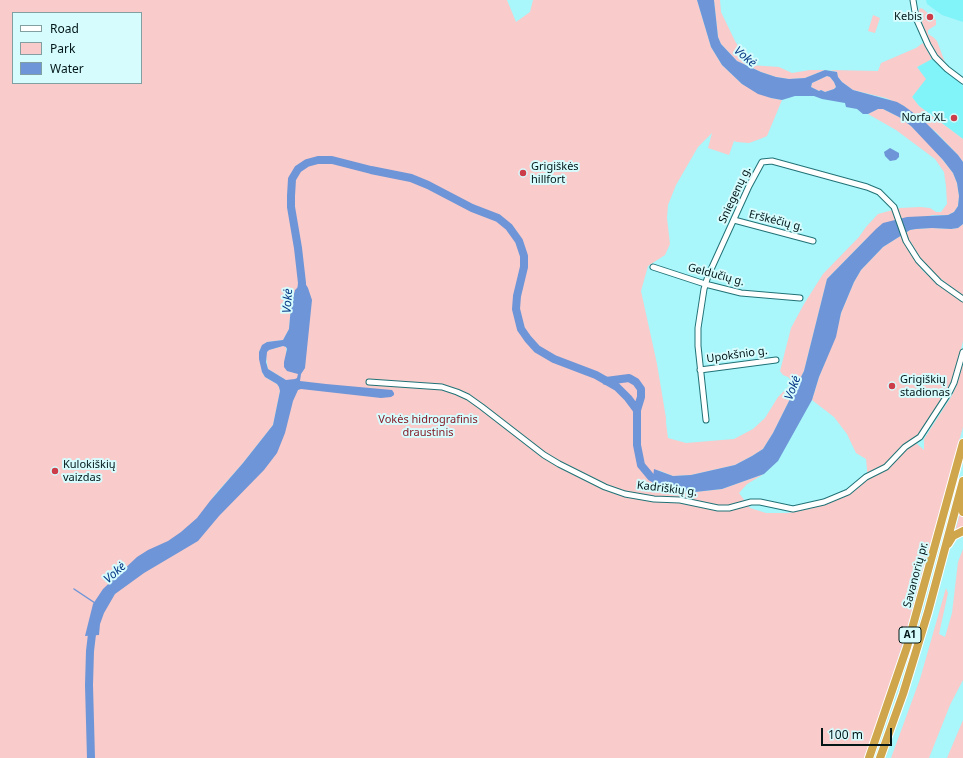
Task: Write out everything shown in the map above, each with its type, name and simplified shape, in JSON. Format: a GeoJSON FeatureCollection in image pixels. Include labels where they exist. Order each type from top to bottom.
{"type":"FeatureCollection","features":[{"type":"Feature","properties":{"kind":"highway","name":"Savanorių pr."},"geometry":{"type":"LineString","coordinates":[[869,758],[907,647],[963,442]]}},
{"type":"Feature","properties":{"kind":"highway"},"geometry":{"type":"LineString","coordinates":[[962,483],[961,498],[963,512]]}},
{"type":"Feature","properties":{"kind":"highway","name":"A1"},"geometry":{"type":"LineString","coordinates":[[880,758],[914,659],[962,483]]}},
{"type":"Feature","properties":{"kind":"highway"},"geometry":{"type":"LineString","coordinates":[[944,552],[954,536],[963,531]]}},
{"type":"Feature","properties":{"kind":"street"},"geometry":{"type":"LineString","coordinates":[[913,0],[916,18],[935,57],[963,82]]}},
{"type":"Feature","properties":{"kind":"street","name":"Sniegenų g."},"geometry":{"type":"LineString","coordinates":[[706,420],[700,370],[698,328],[705,284],[762,162],[772,161],[867,186],[878,192],[886,198],[896,211],[906,241],[926,270],[939,282],[963,299]]}},
{"type":"Feature","properties":{"kind":"street","name":"Erškėčių g."},"geometry":{"type":"LineString","coordinates":[[734,220],[813,241]]}},
{"type":"Feature","properties":{"kind":"street","name":"Geldučių g."},"geometry":{"type":"LineString","coordinates":[[653,267],[741,294],[800,298]]}},
{"type":"Feature","properties":{"kind":"street","name":"Kadriškių g."},"geometry":{"type":"LineString","coordinates":[[369,382],[442,387],[462,395],[487,411],[544,455],[605,487],[625,494],[654,499],[680,500],[718,508],[729,508],[751,502],[760,502],[793,509],[824,502],[848,492],[866,477],[886,467],[905,447],[920,437],[950,391],[954,383],[963,352]]}},
{"type":"Feature","properties":{"kind":"street","name":"Upokšnio g."},"geometry":{"type":"LineString","coordinates":[[700,370],[776,360]]}},
{"type":"Feature","properties":{"kind":"shaded area"},"geometry":{"type":"Polygon","coordinates":[[[926,0],[963,0],[963,22],[942,15],[927,4],[926,0]]]}},
{"type":"Feature","properties":{"kind":"shaded area"},"geometry":{"type":"Polygon","coordinates":[[[933,58],[963,86],[963,139],[919,106],[912,97],[925,79],[917,67],[933,58]]]}},
{"type":"Feature","properties":{"kind":"green space","name":"Vokės hidrografinis draustinis"},"geometry":{"type":"Polygon","coordinates":[[[0,0],[507,0],[516,22],[530,12],[533,0],[697,0],[711,47],[722,65],[742,84],[771,98],[782,100],[767,136],[749,143],[734,141],[729,155],[708,148],[712,133],[698,147],[676,185],[668,205],[667,218],[670,244],[665,255],[648,266],[641,291],[657,364],[668,438],[686,443],[734,439],[753,429],[765,418],[778,397],[790,385],[791,380],[780,371],[791,328],[804,304],[823,274],[859,237],[878,214],[900,208],[920,207],[930,208],[936,212],[941,212],[947,204],[944,172],[935,159],[896,130],[868,114],[878,109],[883,109],[899,117],[911,126],[934,149],[953,173],[957,183],[959,196],[958,206],[954,212],[948,215],[932,215],[865,240],[827,279],[804,371],[773,433],[763,449],[735,465],[691,475],[673,476],[658,470],[682,492],[722,489],[764,474],[747,484],[739,493],[750,508],[766,513],[788,513],[809,509],[844,497],[859,487],[867,479],[866,459],[856,453],[847,434],[834,417],[812,400],[819,377],[835,337],[841,313],[854,282],[861,270],[883,247],[910,230],[932,228],[951,229],[958,228],[963,224],[963,296],[932,272],[921,259],[910,241],[905,243],[911,255],[923,271],[963,302],[963,341],[954,377],[950,387],[916,440],[916,443],[924,450],[924,439],[951,397],[956,387],[963,364],[963,427],[903,643],[864,758],[0,758],[0,0]],[[291,306],[289,329],[283,340],[267,342],[262,346],[259,352],[262,372],[265,377],[277,384],[280,391],[273,425],[243,463],[212,498],[273,449],[295,380],[286,380],[268,369],[266,352],[283,346],[286,347],[287,371],[291,306]]]}},
{"type":"Feature","properties":{"kind":"green space"},"geometry":{"type":"Polygon","coordinates":[[[714,0],[720,0],[721,12],[735,41],[750,65],[779,67],[792,73],[810,70],[825,70],[805,78],[789,79],[776,77],[761,72],[737,61],[721,44],[718,37],[714,0]]]}},
{"type":"Feature","properties":{"kind":"green space"},"geometry":{"type":"Polygon","coordinates":[[[920,8],[936,20],[936,25],[928,30],[928,34],[937,41],[946,65],[938,56],[928,39],[918,12],[920,8]]]}},
{"type":"Feature","properties":{"kind":"green space"},"geometry":{"type":"Polygon","coordinates":[[[873,15],[880,18],[875,33],[868,31],[873,15]]]}},
{"type":"Feature","properties":{"kind":"green space"},"geometry":{"type":"Polygon","coordinates":[[[923,43],[932,59],[917,67],[926,79],[912,97],[919,106],[963,139],[963,162],[936,132],[904,106],[886,98],[853,90],[842,82],[838,77],[837,72],[830,70],[878,71],[881,63],[916,48],[923,43]]]}},
{"type":"Feature","properties":{"kind":"green space"},"geometry":{"type":"Polygon","coordinates":[[[827,76],[834,82],[836,86],[834,89],[825,92],[811,87],[812,83],[827,76]]]}},
{"type":"Feature","properties":{"kind":"green space"},"geometry":{"type":"Polygon","coordinates":[[[960,513],[963,516],[963,528],[955,532],[960,513]]]}},
{"type":"Feature","properties":{"kind":"green space"},"geometry":{"type":"Polygon","coordinates":[[[963,549],[963,680],[950,705],[929,758],[891,758],[920,679],[946,588],[948,593],[939,634],[945,637],[952,613],[958,562],[963,549]]]}},
{"type":"Feature","properties":{"kind":"green space"},"geometry":{"type":"Polygon","coordinates":[[[963,720],[963,758],[947,758],[963,720]]]}},
{"type":"Feature","properties":{"kind":"water"},"geometry":{"type":"Polygon","coordinates":[[[697,0],[714,0],[718,37],[721,44],[737,61],[761,72],[776,77],[789,79],[805,78],[825,70],[837,72],[838,77],[842,82],[853,90],[897,102],[904,106],[923,120],[958,155],[963,162],[963,224],[958,228],[951,229],[932,228],[910,230],[883,247],[861,270],[854,282],[841,313],[836,337],[819,377],[812,400],[778,461],[764,474],[722,489],[695,492],[662,490],[652,487],[654,469],[673,476],[691,475],[735,465],[763,449],[773,433],[804,371],[827,279],[883,223],[907,217],[948,215],[954,212],[958,206],[959,196],[957,183],[953,173],[943,160],[911,126],[899,117],[883,109],[878,109],[868,114],[863,114],[857,109],[846,107],[845,103],[814,96],[795,96],[782,100],[758,94],[742,84],[722,65],[711,47],[697,0]],[[827,76],[812,83],[811,87],[825,92],[834,89],[836,87],[830,77],[827,76]]]}},
{"type":"Feature","properties":{"kind":"water"},"geometry":{"type":"Polygon","coordinates":[[[890,148],[899,153],[899,157],[896,160],[890,161],[885,156],[884,152],[890,148]]]}},
{"type":"Feature","properties":{"kind":"water"},"geometry":{"type":"Polygon","coordinates":[[[302,283],[305,283],[312,300],[305,368],[301,374],[300,381],[392,390],[394,395],[391,397],[381,398],[301,389],[298,390],[293,401],[285,433],[277,453],[264,470],[219,516],[198,541],[144,573],[115,594],[104,613],[100,624],[99,635],[85,636],[93,604],[103,589],[137,557],[168,541],[197,518],[273,425],[280,391],[277,384],[265,377],[262,372],[259,352],[262,345],[267,342],[283,340],[289,329],[291,306],[295,290],[302,283]],[[283,346],[269,350],[267,352],[266,362],[268,369],[286,380],[295,379],[297,378],[298,374],[287,371],[284,367],[286,347],[283,346]]]}},
{"type":"Feature","properties":{"kind":"waterway","name":"Vokė"},"geometry":{"type":"LineString","coordinates":[[301,293],[302,283],[298,248],[291,207],[292,179],[298,169],[307,163],[318,160],[332,160],[411,178],[428,185],[472,208],[498,218],[509,227],[519,241],[524,256],[524,267],[517,296],[516,309],[521,329],[537,349],[554,359],[596,375],[617,387],[637,410]]}},
{"type":"Feature","properties":{"kind":"waterway","name":"Vokė"},"geometry":{"type":"LineString","coordinates":[[606,381],[629,378],[636,382],[641,389],[641,397],[637,410],[637,445],[641,465],[651,477],[662,483]]}},
{"type":"Feature","properties":{"kind":"waterway"},"geometry":{"type":"LineString","coordinates":[[74,589],[95,603]]}},
{"type":"Feature","properties":{"kind":"waterway","name":"Vokė"},"geometry":{"type":"LineString","coordinates":[[91,758],[89,685],[90,651],[93,626]]}},
{"type":"Feature","properties":{"kind":"place","name":"Kebis"},"geometry":{"type":"Point","coordinates":[930,17]}},
{"type":"Feature","properties":{"kind":"place","name":"Norfa XL"},"geometry":{"type":"Point","coordinates":[954,118]}},
{"type":"Feature","properties":{"kind":"place","name":"Grigiškės hillfort"},"geometry":{"type":"Point","coordinates":[523,173]}},
{"type":"Feature","properties":{"kind":"place","name":"Grigiškių stadionas"},"geometry":{"type":"Point","coordinates":[892,386]}},
{"type":"Feature","properties":{"kind":"place","name":"Kulokiškių vaizdas"},"geometry":{"type":"Point","coordinates":[55,471]}}]}
